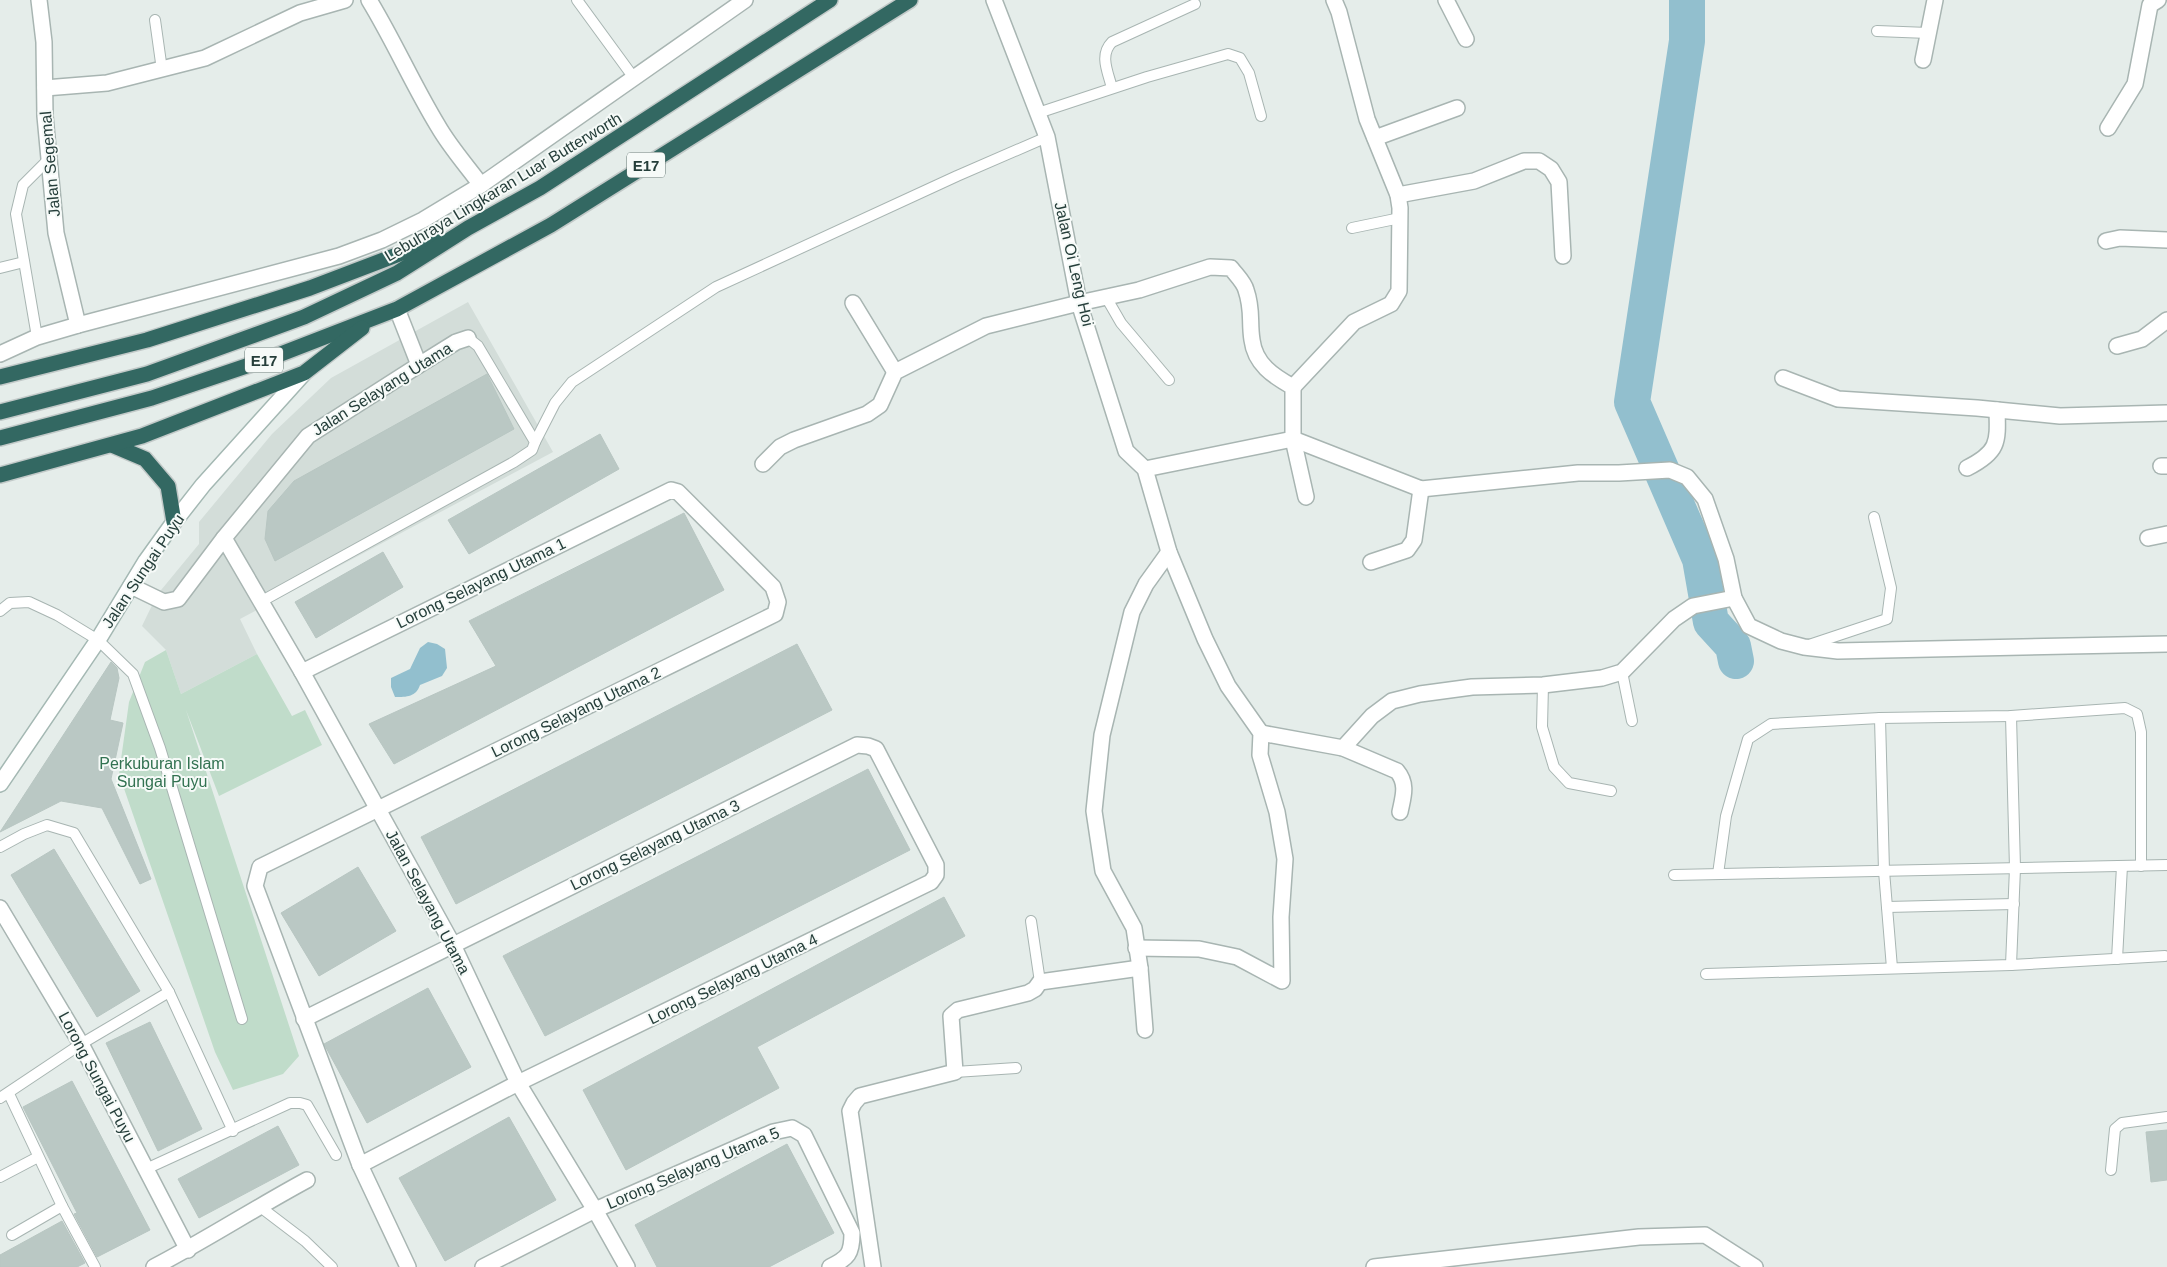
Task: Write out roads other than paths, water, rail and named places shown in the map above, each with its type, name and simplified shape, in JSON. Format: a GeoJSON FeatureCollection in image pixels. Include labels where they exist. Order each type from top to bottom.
{"type":"FeatureCollection","features":[{"type":"Feature","properties":{"kind":"highway","name":"Lebuhraya Lingkaran Luar Butterworth"},"geometry":{"type":"LineString","coordinates":[[0,412],[147,374],[304,318],[397,273],[468,228],[540,188],[830,0]]}},
{"type":"Feature","properties":{"kind":"highway","name":"E17"},"geometry":{"type":"LineString","coordinates":[[0,438],[152,398],[273,358],[397,309],[550,225],[910,0]]}},
{"type":"Feature","properties":{"kind":"highway"},"geometry":{"type":"LineString","coordinates":[[0,377],[147,340],[310,288],[468,228]]}},
{"type":"Feature","properties":{"kind":"highway"},"geometry":{"type":"LineString","coordinates":[[0,475],[151,433],[304,373],[376,318]]}},
{"type":"Feature","properties":{"kind":"highway"},"geometry":{"type":"LineString","coordinates":[[112,445],[145,459],[168,486],[174,522]]}},
{"type":"Feature","properties":{"kind":"street","name":"Jalan Segemal"},"geometry":{"type":"LineString","coordinates":[[39,0],[44,42],[48,160],[56,233],[78,325]]}},
{"type":"Feature","properties":{"kind":"street"},"geometry":{"type":"LineString","coordinates":[[369,0],[439,128],[481,185]]}},
{"type":"Feature","properties":{"kind":"street"},"geometry":{"type":"LineString","coordinates":[[0,354],[37,337],[339,256],[382,240],[423,220],[481,185],[745,0]]}},
{"type":"Feature","properties":{"kind":"street","name":"Jalan Oi Leng Hoi"},"geometry":{"type":"LineString","coordinates":[[994,0],[1047,137],[1079,303],[1126,451],[1145,469]]}},
{"type":"Feature","properties":{"kind":"street"},"geometry":{"type":"LineString","coordinates":[[1306,497],[1293,440],[1292,387],[1354,322],[1391,304],[1400,291],[1400,218],[1398,196],[1367,119],[1339,12],[1334,0]]}},
{"type":"Feature","properties":{"kind":"street"},"geometry":{"type":"LineString","coordinates":[[1446,0],[1466,39]]}},
{"type":"Feature","properties":{"kind":"street"},"geometry":{"type":"LineString","coordinates":[[1923,60],[1935,0]]}},
{"type":"Feature","properties":{"kind":"street"},"geometry":{"type":"LineString","coordinates":[[45,88],[107,82],[205,58],[300,13],[337,1]]}},
{"type":"Feature","properties":{"kind":"street"},"geometry":{"type":"LineString","coordinates":[[2108,128],[2135,84],[2150,2]]}},
{"type":"Feature","properties":{"kind":"street"},"geometry":{"type":"LineString","coordinates":[[1375,138],[1457,108]]}},
{"type":"Feature","properties":{"kind":"street"},"geometry":{"type":"LineString","coordinates":[[1398,196],[1474,181],[1524,161],[1539,161],[1552,169],[1558,182],[1563,256]]}},
{"type":"Feature","properties":{"kind":"street"},"geometry":{"type":"LineString","coordinates":[[2106,240],[2120,238],[2167,240]]}},
{"type":"Feature","properties":{"kind":"street"},"geometry":{"type":"LineString","coordinates":[[763,464],[780,447],[867,414],[880,405],[895,372],[986,326],[1139,290],[1210,267],[1231,268],[1246,288],[1252,310],[1252,340],[1258,359],[1272,375],[1292,387]]}},
{"type":"Feature","properties":{"kind":"street"},"geometry":{"type":"LineString","coordinates":[[853,303],[895,372]]}},
{"type":"Feature","properties":{"kind":"street"},"geometry":{"type":"LineString","coordinates":[[397,309],[419,365]]}},
{"type":"Feature","properties":{"kind":"street"},"geometry":{"type":"LineString","coordinates":[[2117,346],[2142,339],[2167,320]]}},
{"type":"Feature","properties":{"kind":"street","name":"Jalan Selayang Utama"},"geometry":{"type":"LineString","coordinates":[[131,586],[164,602],[178,599],[224,538],[308,436],[456,342],[468,338]]}},
{"type":"Feature","properties":{"kind":"street","name":"Jalan Sungai Puyu"},"geometry":{"type":"LineString","coordinates":[[0,784],[98,640],[146,561],[174,522],[203,485],[304,373]]}},
{"type":"Feature","properties":{"kind":"street"},"geometry":{"type":"LineString","coordinates":[[1783,378],[1838,399],[2060,416],[2167,413]]}},
{"type":"Feature","properties":{"kind":"street"},"geometry":{"type":"LineString","coordinates":[[1968,468],[1983,460],[1998,440],[1997,410]]}},
{"type":"Feature","properties":{"kind":"street"},"geometry":{"type":"LineString","coordinates":[[1136,948],[1199,949],[1237,957],[1282,981],[1280,917],[1285,859],[1277,812],[1260,755],[1262,733],[1228,686],[1205,639],[1168,552],[1145,469],[1293,440],[1421,489],[1578,473],[1670,470],[1687,477],[1705,499],[1726,559],[1729,599],[1749,626],[1781,641],[1804,647],[1838,651],[2167,644]]}},
{"type":"Feature","properties":{"kind":"street"},"geometry":{"type":"LineString","coordinates":[[1371,562],[1407,550],[1414,540],[1421,489]]}},
{"type":"Feature","properties":{"kind":"street","name":"Lorong Selayang Utama 1"},"geometry":{"type":"LineString","coordinates":[[302,672],[671,490],[678,492],[773,587],[778,602],[774,614]]}},
{"type":"Feature","properties":{"kind":"street"},"geometry":{"type":"LineString","coordinates":[[2148,538],[2167,534]]}},
{"type":"Feature","properties":{"kind":"street","name":"Jalan Selayang Utama"},"geometry":{"type":"LineString","coordinates":[[224,538],[302,672],[453,945],[518,1083],[627,1267]]}},
{"type":"Feature","properties":{"kind":"street"},"geometry":{"type":"LineString","coordinates":[[1145,1030],[1140,968],[1134,928],[1103,871],[1094,811],[1102,735],[1132,612],[1146,584],[1168,552]]}},
{"type":"Feature","properties":{"kind":"street"},"geometry":{"type":"LineString","coordinates":[[1343,748],[1372,716],[1392,701],[1420,694],[1472,687],[1543,685],[1602,678],[1622,672],[1674,619],[1693,606],[1729,599]]}},
{"type":"Feature","properties":{"kind":"street","name":"Lorong Selayang Utama 2"},"geometry":{"type":"LineString","coordinates":[[304,1019],[255,886],[260,867],[774,614]]}},
{"type":"Feature","properties":{"kind":"street"},"geometry":{"type":"LineString","coordinates":[[1262,733],[1343,748],[1397,770],[1403,778],[1405,785],[1400,812]]}},
{"type":"Feature","properties":{"kind":"street","name":"Lorong Selayang Utama 3"},"geometry":{"type":"LineString","coordinates":[[304,1019],[858,746],[868,746],[876,749],[936,865]]}},
{"type":"Feature","properties":{"kind":"street","name":"Lorong Selayang Utama 4"},"geometry":{"type":"LineString","coordinates":[[360,1165],[518,1083],[931,882],[936,875],[936,865]]}},
{"type":"Feature","properties":{"kind":"street","name":"Lorong Sungai Puyu"},"geometry":{"type":"LineString","coordinates":[[0,908],[81,1044],[188,1250]]}},
{"type":"Feature","properties":{"kind":"street"},"geometry":{"type":"LineString","coordinates":[[873,1267],[850,1111],[860,1096],[955,1072],[951,1016],[954,1012],[1028,993],[1035,989],[1040,982],[1140,968]]}},
{"type":"Feature","properties":{"kind":"street"},"geometry":{"type":"LineString","coordinates":[[304,1019],[360,1165],[408,1267]]}},
{"type":"Feature","properties":{"kind":"street","name":"Lorong Selayang Utama 5"},"geometry":{"type":"LineString","coordinates":[[483,1267],[594,1210],[773,1132],[792,1128],[804,1135],[852,1233],[852,1247],[845,1260],[830,1267]]}},
{"type":"Feature","properties":{"kind":"street"},"geometry":{"type":"LineString","coordinates":[[154,1267],[188,1250],[258,1206],[307,1180]]}},
{"type":"Feature","properties":{"kind":"street"},"geometry":{"type":"LineString","coordinates":[[1374,1267],[1639,1237],[1705,1235],[1755,1267]]}},
{"type":"Feature","properties":{"kind":"lane"},"geometry":{"type":"LineString","coordinates":[[577,0],[634,78]]}},
{"type":"Feature","properties":{"kind":"lane"},"geometry":{"type":"LineString","coordinates":[[1112,88],[1104,57],[1106,48],[1112,42],[1195,4]]}},
{"type":"Feature","properties":{"kind":"lane"},"geometry":{"type":"LineString","coordinates":[[155,20],[162,70]]}},
{"type":"Feature","properties":{"kind":"lane"},"geometry":{"type":"LineString","coordinates":[[1877,31],[1928,33]]}},
{"type":"Feature","properties":{"kind":"lane"},"geometry":{"type":"LineString","coordinates":[[1038,113],[1112,88],[1228,54],[1240,58],[1250,73],[1262,116]]}},
{"type":"Feature","properties":{"kind":"lane"},"geometry":{"type":"LineString","coordinates":[[262,601],[514,462],[532,450],[555,403],[572,382],[716,287],[956,176],[1047,137]]}},
{"type":"Feature","properties":{"kind":"lane"},"geometry":{"type":"LineString","coordinates":[[37,337],[16,214],[23,185],[48,160]]}},
{"type":"Feature","properties":{"kind":"lane"},"geometry":{"type":"LineString","coordinates":[[1352,228],[1400,218]]}},
{"type":"Feature","properties":{"kind":"lane"},"geometry":{"type":"LineString","coordinates":[[0,268],[24,262]]}},
{"type":"Feature","properties":{"kind":"lane"},"geometry":{"type":"LineString","coordinates":[[1106,297],[1121,323],[1169,380]]}},
{"type":"Feature","properties":{"kind":"lane"},"geometry":{"type":"LineString","coordinates":[[468,338],[478,346],[536,442]]}},
{"type":"Feature","properties":{"kind":"lane"},"geometry":{"type":"LineString","coordinates":[[1804,647],[1887,619],[1891,588],[1874,517]]}},
{"type":"Feature","properties":{"kind":"lane"},"geometry":{"type":"LineString","coordinates":[[0,611],[10,604],[29,602],[57,615],[98,640],[132,674],[160,748],[242,1019]]}},
{"type":"Feature","properties":{"kind":"lane"},"geometry":{"type":"LineString","coordinates":[[1622,672],[1632,721]]}},
{"type":"Feature","properties":{"kind":"lane"},"geometry":{"type":"LineString","coordinates":[[1543,685],[1542,727],[1554,767],[1569,784],[1611,792]]}},
{"type":"Feature","properties":{"kind":"lane"},"geometry":{"type":"LineString","coordinates":[[1718,874],[1726,816],[1748,739],[1771,724],[1880,718],[2011,716],[2125,708],[2138,714],[2141,732],[2141,866]]}},
{"type":"Feature","properties":{"kind":"lane"},"geometry":{"type":"LineString","coordinates":[[2011,716],[2015,868],[2011,965]]}},
{"type":"Feature","properties":{"kind":"lane"},"geometry":{"type":"LineString","coordinates":[[1880,718],[1884,871],[1892,968]]}},
{"type":"Feature","properties":{"kind":"lane"},"geometry":{"type":"LineString","coordinates":[[0,847],[24,834],[47,825],[74,833],[169,992],[232,1131]]}},
{"type":"Feature","properties":{"kind":"lane"},"geometry":{"type":"LineString","coordinates":[[1674,875],[2167,865]]}},
{"type":"Feature","properties":{"kind":"lane"},"geometry":{"type":"LineString","coordinates":[[2117,959],[2122,866]]}},
{"type":"Feature","properties":{"kind":"lane"},"geometry":{"type":"LineString","coordinates":[[1887,907],[2014,904]]}},
{"type":"Feature","properties":{"kind":"lane"},"geometry":{"type":"LineString","coordinates":[[1031,921],[1040,982]]}},
{"type":"Feature","properties":{"kind":"lane"},"geometry":{"type":"LineString","coordinates":[[1706,974],[2011,965],[2165,956]]}},
{"type":"Feature","properties":{"kind":"lane"},"geometry":{"type":"LineString","coordinates":[[95,1267],[5,1096],[81,1044],[169,992]]}},
{"type":"Feature","properties":{"kind":"lane"},"geometry":{"type":"LineString","coordinates":[[955,1072],[1016,1068]]}},
{"type":"Feature","properties":{"kind":"lane"},"geometry":{"type":"LineString","coordinates":[[146,1169],[290,1103],[300,1103],[307,1106],[336,1155]]}},
{"type":"Feature","properties":{"kind":"lane"},"geometry":{"type":"LineString","coordinates":[[2111,1170],[2115,1129],[2122,1124],[2167,1117]]}},
{"type":"Feature","properties":{"kind":"lane"},"geometry":{"type":"LineString","coordinates":[[0,1177],[38,1157]]}},
{"type":"Feature","properties":{"kind":"lane"},"geometry":{"type":"LineString","coordinates":[[12,1235],[62,1206]]}},
{"type":"Feature","properties":{"kind":"lane"},"geometry":{"type":"LineString","coordinates":[[258,1206],[305,1240],[332,1267]]}},
{"type":"Feature","properties":{"kind":"water"},"geometry":{"type":"Polygon","coordinates":[[[428,642],[437,644],[445,649],[447,668],[442,676],[420,685],[413,694],[395,697],[391,687],[391,678],[410,669],[420,648],[428,642]]]}},
{"type":"Feature","properties":{"kind":"waterway"},"geometry":{"type":"LineString","coordinates":[[1687,0],[1687,41],[1632,402],[1700,559],[1711,622],[1733,646],[1736,661]]}},
{"type":"Feature","properties":{"kind":"park label","name":"Perkuburan Islam Sungai Puyu"},"geometry":{"type":"Point","coordinates":[162,772]}}]}
